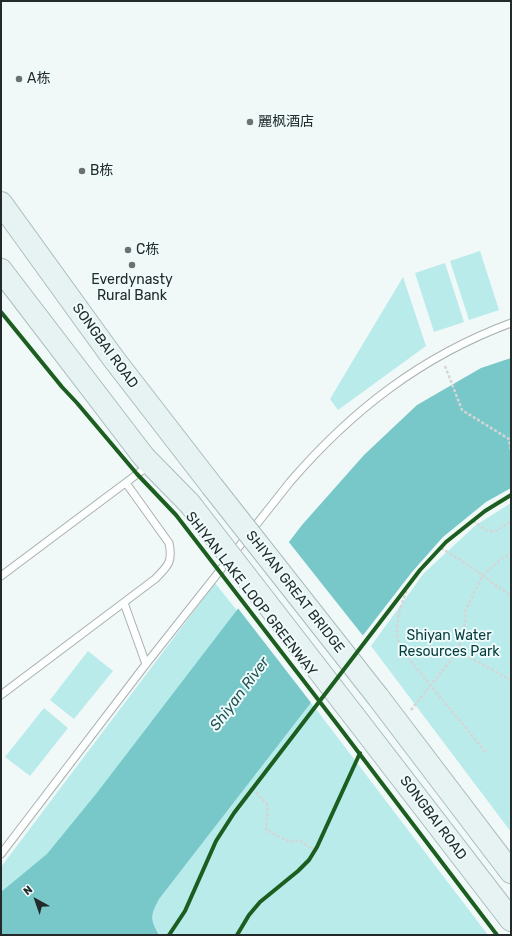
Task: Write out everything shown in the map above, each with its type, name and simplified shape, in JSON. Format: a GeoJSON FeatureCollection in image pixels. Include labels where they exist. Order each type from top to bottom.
{"type":"FeatureCollection","features":[{"type":"Feature","properties":{"kind":"main road","name":"SONGBAI ROAD"},"geometry":{"type":"LineString","coordinates":[[1,203],[113,358],[212,486]]}},
{"type":"Feature","properties":{"kind":"main road"},"geometry":{"type":"LineString","coordinates":[[1,270],[139,451],[151,464]]}},
{"type":"Feature","properties":{"kind":"main road","name":"SHIYAN GREAT BRIDGE"},"geometry":{"type":"LineString","coordinates":[[151,464],[190,504],[354,716]]}},
{"type":"Feature","properties":{"kind":"main road","name":"SHIYAN GREAT BRIDGE"},"geometry":{"type":"LineString","coordinates":[[212,486],[378,697]]}},
{"type":"Feature","properties":{"kind":"main road","name":"SONGBAI ROAD"},"geometry":{"type":"LineString","coordinates":[[378,697],[511,872]]}},
{"type":"Feature","properties":{"kind":"main road","name":"SONGBAI ROAD"},"geometry":{"type":"LineString","coordinates":[[354,716],[511,920]]}},
{"type":"Feature","properties":{"kind":"lane"},"geometry":{"type":"LineString","coordinates":[[1,854],[146,664],[312,456],[359,411],[412,372],[468,341],[511,323]]}},
{"type":"Feature","properties":{"kind":"lane"},"geometry":{"type":"LineString","coordinates":[[1,576],[151,464]]}},
{"type":"Feature","properties":{"kind":"lane"},"geometry":{"type":"LineString","coordinates":[[1,695],[155,579],[170,562],[171,553],[169,543],[126,483]]}},
{"type":"Feature","properties":{"kind":"lane"},"geometry":{"type":"LineString","coordinates":[[124,603],[146,664]]}},
{"type":"Feature","properties":{"kind":"path"},"geometry":{"type":"LineString","coordinates":[[441,355],[462,410],[509,439],[511,452]]}},
{"type":"Feature","properties":{"kind":"path"},"geometry":{"type":"LineString","coordinates":[[467,525],[479,516]]}},
{"type":"Feature","properties":{"kind":"path"},"geometry":{"type":"LineString","coordinates":[[473,521],[486,530],[494,532],[511,522]]}},
{"type":"Feature","properties":{"kind":"path"},"geometry":{"type":"LineString","coordinates":[[435,554],[442,547],[511,596]]}},
{"type":"Feature","properties":{"kind":"path"},"geometry":{"type":"LineString","coordinates":[[411,710],[450,661],[456,650],[464,630],[466,610],[483,575],[500,560],[511,553]]}},
{"type":"Feature","properties":{"kind":"path"},"geometry":{"type":"LineString","coordinates":[[400,596],[412,580]]}},
{"type":"Feature","properties":{"kind":"path"},"geometry":{"type":"LineString","coordinates":[[408,586],[398,620],[397,634],[400,646],[487,754]]}},
{"type":"Feature","properties":{"kind":"path"},"geometry":{"type":"LineString","coordinates":[[456,650],[511,680]]}},
{"type":"Feature","properties":{"kind":"path"},"geometry":{"type":"LineString","coordinates":[[248,794],[258,782]]}},
{"type":"Feature","properties":{"kind":"path"},"geometry":{"type":"LineString","coordinates":[[253,788],[268,806],[266,830],[290,842],[299,840],[313,853],[317,846]]}},
{"type":"Feature","properties":{"kind":"green space"},"geometry":{"type":"Polygon","coordinates":[[[480,251],[499,310],[469,320],[450,261],[480,251]]]}},
{"type":"Feature","properties":{"kind":"green space"},"geometry":{"type":"Polygon","coordinates":[[[445,263],[464,322],[434,332],[415,273],[445,263]]]}},
{"type":"Feature","properties":{"kind":"green space"},"geometry":{"type":"Polygon","coordinates":[[[403,277],[426,346],[338,410],[330,399],[403,277]]]}},
{"type":"Feature","properties":{"kind":"green space","name":"Shiyan Water Resources Park"},"geometry":{"type":"Polygon","coordinates":[[[511,503],[511,832],[371,646],[424,573],[476,525],[511,503]]]}},
{"type":"Feature","properties":{"kind":"green space"},"geometry":{"type":"Polygon","coordinates":[[[215,583],[319,713],[488,935],[1,935],[1,867],[215,583]]]}},
{"type":"Feature","properties":{"kind":"green space"},"geometry":{"type":"Polygon","coordinates":[[[88,651],[113,671],[74,719],[50,700],[88,651]]]}},
{"type":"Feature","properties":{"kind":"green space"},"geometry":{"type":"Polygon","coordinates":[[[44,708],[68,728],[30,776],[5,757],[44,708]]]}},
{"type":"Feature","properties":{"kind":"water","name":"Shiyan River"},"geometry":{"type":"Polygon","coordinates":[[[511,358],[511,488],[486,502],[443,537],[412,572],[159,899],[152,917],[159,935],[1,935],[1,892],[47,854],[96,794],[302,525],[364,455],[417,405],[481,368],[511,358]]]}},
{"type":"Feature","properties":{"kind":"pier"},"geometry":{"type":"Polygon","coordinates":[[[288,541],[364,637],[312,704],[237,607],[288,541]]]}},
{"type":"Feature","properties":{"kind":"cycle path","name":"SHIYAN LAKE LOOP GREENWAY"},"geometry":{"type":"LineString","coordinates":[[1,312],[62,387],[137,474],[176,515],[497,935]]}},
{"type":"Feature","properties":{"kind":"cycle path"},"geometry":{"type":"LineString","coordinates":[[169,935],[185,911],[216,841],[234,813],[420,570],[446,542],[485,511],[511,495]]}},
{"type":"Feature","properties":{"kind":"cycle path"},"geometry":{"type":"LineString","coordinates":[[237,935],[249,915],[260,902],[309,860],[317,847],[360,753]]}},
{"type":"Feature","properties":{"kind":"place","name":"A栋"},"geometry":{"type":"Point","coordinates":[19,79]}},
{"type":"Feature","properties":{"kind":"place","name":"麗枫酒店"},"geometry":{"type":"Point","coordinates":[250,122]}},
{"type":"Feature","properties":{"kind":"place","name":"B栋"},"geometry":{"type":"Point","coordinates":[82,171]}},
{"type":"Feature","properties":{"kind":"place","name":"C栋"},"geometry":{"type":"Point","coordinates":[128,250]}},
{"type":"Feature","properties":{"kind":"place","name":"Everdynasty Rural Bank"},"geometry":{"type":"Point","coordinates":[132,265]}}]}
